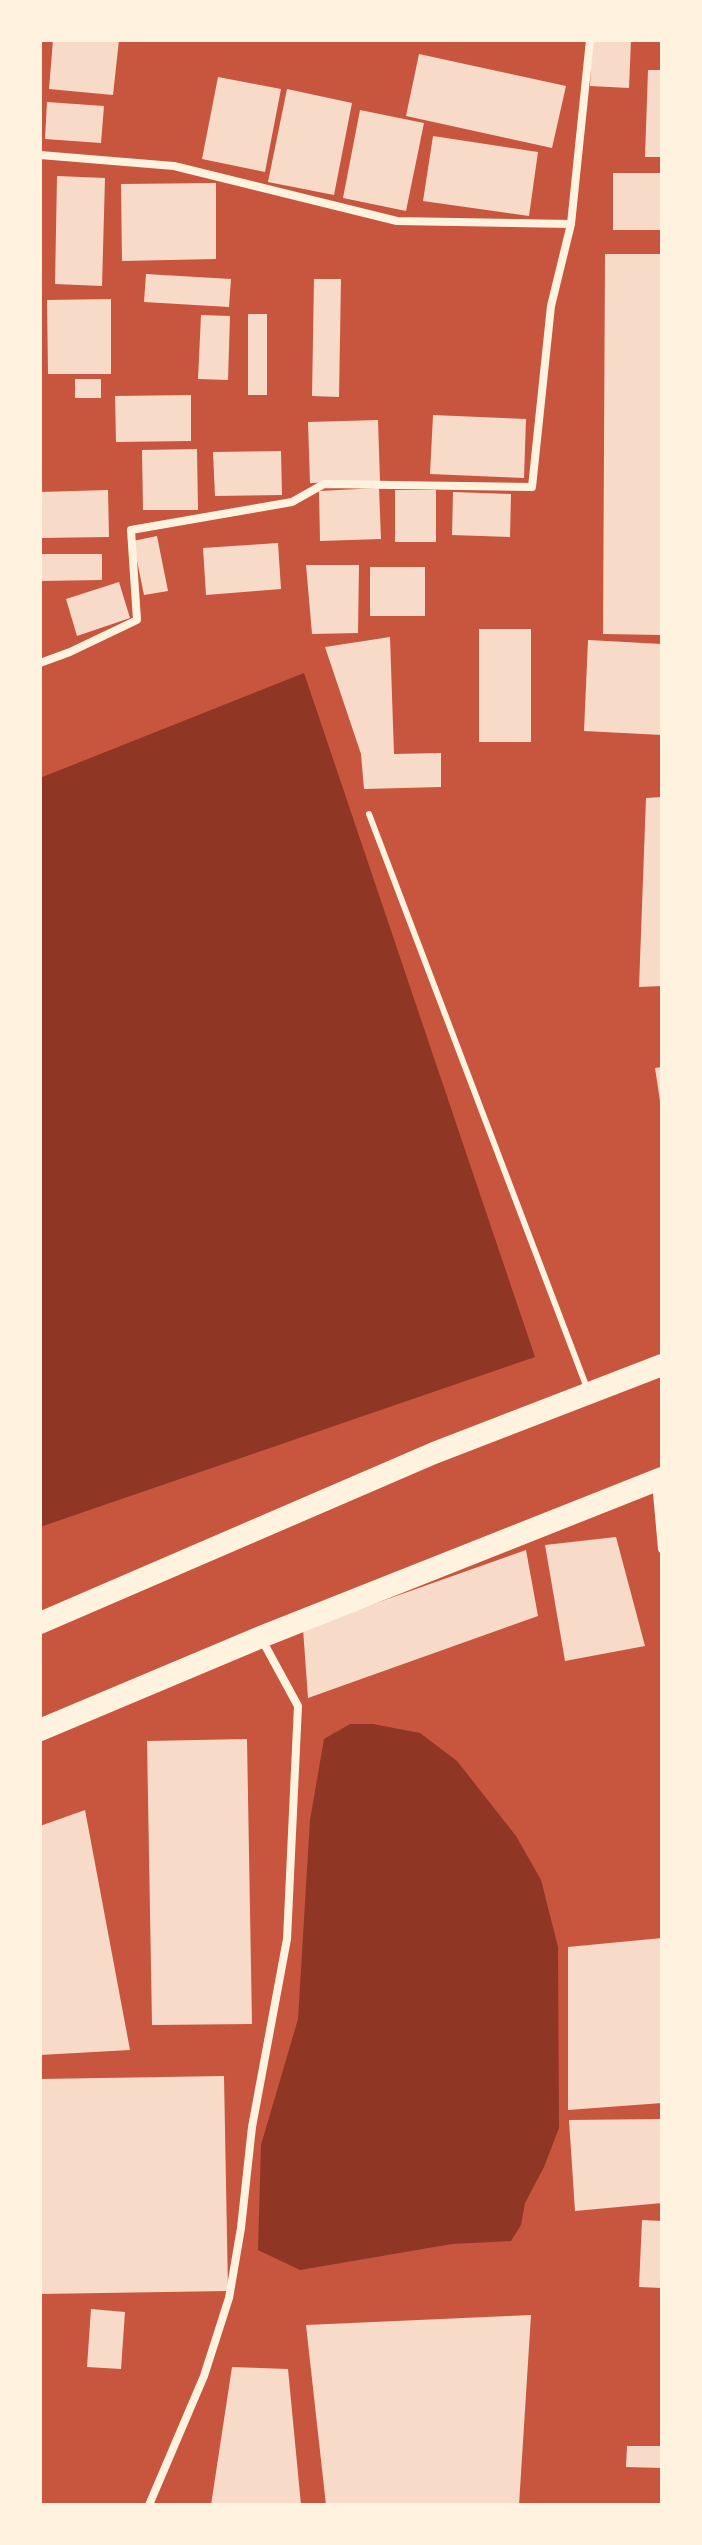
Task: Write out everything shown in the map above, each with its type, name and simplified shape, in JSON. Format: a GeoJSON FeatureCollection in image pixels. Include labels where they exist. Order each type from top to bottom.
{"type":"FeatureCollection","features":[{"type":"Feature","properties":{"kind":"highway"},"geometry":{"type":"LineString","coordinates":[[40,1623],[434,1453],[662,1365]]}},
{"type":"Feature","properties":{"kind":"highway"},"geometry":{"type":"LineString","coordinates":[[40,1730],[261,1637],[659,1480]]}},
{"type":"Feature","properties":{"kind":"street"},"geometry":{"type":"LineString","coordinates":[[40,663],[137,620],[131,530],[292,502],[324,484],[532,487],[551,306],[571,224],[590,40]]}},
{"type":"Feature","properties":{"kind":"street"},"geometry":{"type":"LineString","coordinates":[[40,155],[174,166],[397,221],[571,224]]}},
{"type":"Feature","properties":{"kind":"street"},"geometry":{"type":"LineString","coordinates":[[659,1480],[662,1549]]}},
{"type":"Feature","properties":{"kind":"street"},"geometry":{"type":"LineString","coordinates":[[149,2505],[204,2376],[229,2298],[241,2228],[252,2127],[287,1939],[298,1706],[261,1637]]}},
{"type":"Feature","properties":{"kind":"lane"},"geometry":{"type":"LineString","coordinates":[[369,814],[588,1392]]}},
{"type":"Feature","properties":{"kind":"shaded area"},"geometry":{"type":"Polygon","coordinates":[[[304,673],[535,1357],[40,1527],[40,778],[304,673]]]}},
{"type":"Feature","properties":{"kind":"shaded area"},"geometry":{"type":"Polygon","coordinates":[[[350,1724],[373,1724],[420,1733],[457,1761],[516,1836],[541,1880],[558,1947],[559,2128],[544,2167],[525,2203],[521,2225],[511,2241],[452,2244],[300,2270],[258,2250],[261,2145],[298,2019],[310,1820],[324,1739],[350,1724]]]}},
{"type":"Feature","properties":{"kind":"building"},"geometry":{"type":"Polygon","coordinates":[[[53,40],[119,40],[113,95],[49,89],[53,40]]]}},
{"type":"Feature","properties":{"kind":"building"},"geometry":{"type":"Polygon","coordinates":[[[592,40],[631,40],[629,88],[590,86],[592,40]]]}},
{"type":"Feature","properties":{"kind":"building"},"geometry":{"type":"Polygon","coordinates":[[[419,54],[566,86],[552,148],[406,116],[419,54]]]}},
{"type":"Feature","properties":{"kind":"building"},"geometry":{"type":"Polygon","coordinates":[[[648,70],[662,70],[662,157],[645,157],[648,70]]]}},
{"type":"Feature","properties":{"kind":"building"},"geometry":{"type":"Polygon","coordinates":[[[218,77],[281,89],[265,172],[202,159],[218,77]]]}},
{"type":"Feature","properties":{"kind":"building"},"geometry":{"type":"Polygon","coordinates":[[[287,89],[352,103],[334,195],[268,182],[287,89]]]}},
{"type":"Feature","properties":{"kind":"building"},"geometry":{"type":"Polygon","coordinates":[[[47,102],[104,106],[101,143],[45,139],[47,102]]]}},
{"type":"Feature","properties":{"kind":"building"},"geometry":{"type":"Polygon","coordinates":[[[360,110],[424,123],[406,211],[343,198],[360,110]]]}},
{"type":"Feature","properties":{"kind":"building"},"geometry":{"type":"Polygon","coordinates":[[[433,136],[538,152],[529,216],[423,201],[433,136]]]}},
{"type":"Feature","properties":{"kind":"building"},"geometry":{"type":"Polygon","coordinates":[[[613,173],[661,173],[661,230],[613,230],[613,173]]]}},
{"type":"Feature","properties":{"kind":"building"},"geometry":{"type":"Polygon","coordinates":[[[57,176],[105,178],[102,286],[55,284],[57,176]]]}},
{"type":"Feature","properties":{"kind":"building"},"geometry":{"type":"Polygon","coordinates":[[[216,183],[216,259],[122,261],[121,184],[216,183]]]}},
{"type":"Feature","properties":{"kind":"building"},"geometry":{"type":"Polygon","coordinates":[[[605,254],[662,254],[662,635],[603,634],[605,254]]]}},
{"type":"Feature","properties":{"kind":"building"},"geometry":{"type":"Polygon","coordinates":[[[146,274],[231,279],[229,307],[144,302],[146,274]]]}},
{"type":"Feature","properties":{"kind":"building"},"geometry":{"type":"Polygon","coordinates":[[[314,279],[341,279],[339,397],[312,396],[314,279]]]}},
{"type":"Feature","properties":{"kind":"building"},"geometry":{"type":"Polygon","coordinates":[[[111,299],[111,374],[48,374],[47,300],[111,299]]]}},
{"type":"Feature","properties":{"kind":"building"},"geometry":{"type":"Polygon","coordinates":[[[248,314],[267,314],[267,395],[248,395],[248,314]]]}},
{"type":"Feature","properties":{"kind":"building"},"geometry":{"type":"Polygon","coordinates":[[[201,315],[230,316],[228,380],[198,379],[201,315]]]}},
{"type":"Feature","properties":{"kind":"building"},"geometry":{"type":"Polygon","coordinates":[[[75,379],[101,379],[101,398],[75,398],[75,379]]]}},
{"type":"Feature","properties":{"kind":"building"},"geometry":{"type":"Polygon","coordinates":[[[191,395],[191,441],[116,442],[115,396],[191,395]]]}},
{"type":"Feature","properties":{"kind":"building"},"geometry":{"type":"Polygon","coordinates":[[[433,415],[526,419],[524,478],[430,474],[433,415]]]}},
{"type":"Feature","properties":{"kind":"building"},"geometry":{"type":"Polygon","coordinates":[[[378,420],[380,481],[310,483],[308,422],[378,420]]]}},
{"type":"Feature","properties":{"kind":"building"},"geometry":{"type":"Polygon","coordinates":[[[197,449],[198,510],[143,510],[142,450],[197,449]]]}},
{"type":"Feature","properties":{"kind":"building"},"geometry":{"type":"Polygon","coordinates":[[[281,451],[282,495],[215,496],[213,452],[281,451]]]}},
{"type":"Feature","properties":{"kind":"building"},"geometry":{"type":"Polygon","coordinates":[[[379,488],[381,539],[320,541],[319,491],[379,488]]]}},
{"type":"Feature","properties":{"kind":"building"},"geometry":{"type":"Polygon","coordinates":[[[108,490],[109,537],[40,538],[40,492],[108,490]]]}},
{"type":"Feature","properties":{"kind":"building"},"geometry":{"type":"Polygon","coordinates":[[[395,490],[436,490],[436,542],[395,542],[395,490]]]}},
{"type":"Feature","properties":{"kind":"building"},"geometry":{"type":"Polygon","coordinates":[[[453,492],[511,494],[510,537],[452,535],[453,492]]]}},
{"type":"Feature","properties":{"kind":"building"},"geometry":{"type":"Polygon","coordinates":[[[157,536],[168,591],[144,595],[133,541],[157,536]]]}},
{"type":"Feature","properties":{"kind":"building"},"geometry":{"type":"Polygon","coordinates":[[[278,543],[281,589],[206,595],[203,548],[278,543]]]}},
{"type":"Feature","properties":{"kind":"building"},"geometry":{"type":"Polygon","coordinates":[[[40,554],[102,554],[102,580],[40,581],[40,554]]]}},
{"type":"Feature","properties":{"kind":"building"},"geometry":{"type":"Polygon","coordinates":[[[306,565],[359,565],[358,633],[312,634],[306,565]]]}},
{"type":"Feature","properties":{"kind":"building"},"geometry":{"type":"Polygon","coordinates":[[[370,567],[425,567],[425,616],[370,616],[370,567]]]}},
{"type":"Feature","properties":{"kind":"building"},"geometry":{"type":"Polygon","coordinates":[[[119,582],[130,618],[77,636],[66,599],[119,582]]]}},
{"type":"Feature","properties":{"kind":"building"},"geometry":{"type":"Polygon","coordinates":[[[479,629],[531,629],[531,742],[479,742],[479,629]]]}},
{"type":"Feature","properties":{"kind":"building"},"geometry":{"type":"Polygon","coordinates":[[[390,637],[394,754],[441,753],[441,787],[364,789],[361,754],[325,647],[390,637]]]}},
{"type":"Feature","properties":{"kind":"building"},"geometry":{"type":"Polygon","coordinates":[[[588,640],[662,644],[662,735],[584,731],[588,640]]]}},
{"type":"Feature","properties":{"kind":"building"},"geometry":{"type":"Polygon","coordinates":[[[662,797],[662,986],[639,987],[646,798],[662,797]]]}},
{"type":"Feature","properties":{"kind":"building"},"geometry":{"type":"Polygon","coordinates":[[[662,1067],[662,1101],[660,1101],[655,1068],[662,1067]]]}},
{"type":"Feature","properties":{"kind":"building"},"geometry":{"type":"Polygon","coordinates":[[[616,1537],[645,1646],[565,1661],[545,1545],[616,1537]]]}},
{"type":"Feature","properties":{"kind":"building"},"geometry":{"type":"Polygon","coordinates":[[[526,1550],[538,1616],[308,1698],[303,1629],[526,1550]]]}},
{"type":"Feature","properties":{"kind":"building"},"geometry":{"type":"Polygon","coordinates":[[[247,1739],[252,2024],[152,2025],[147,1741],[247,1739]]]}},
{"type":"Feature","properties":{"kind":"building"},"geometry":{"type":"Polygon","coordinates":[[[85,1810],[130,2050],[40,2055],[40,1826],[85,1810]]]}},
{"type":"Feature","properties":{"kind":"building"},"geometry":{"type":"Polygon","coordinates":[[[662,1938],[662,2103],[568,2110],[568,1947],[662,1938]]]}},
{"type":"Feature","properties":{"kind":"building"},"geometry":{"type":"Polygon","coordinates":[[[224,2076],[228,2291],[40,2294],[40,2079],[224,2076]]]}},
{"type":"Feature","properties":{"kind":"building"},"geometry":{"type":"Polygon","coordinates":[[[662,2119],[662,2203],[575,2211],[569,2120],[662,2119]]]}},
{"type":"Feature","properties":{"kind":"building"},"geometry":{"type":"Polygon","coordinates":[[[642,2220],[662,2221],[662,2288],[639,2287],[642,2220]]]}},
{"type":"Feature","properties":{"kind":"building"},"geometry":{"type":"Polygon","coordinates":[[[91,2309],[125,2312],[121,2369],[87,2367],[91,2309]]]}},
{"type":"Feature","properties":{"kind":"building"},"geometry":{"type":"Polygon","coordinates":[[[531,2315],[519,2505],[326,2505],[306,2325],[531,2315]]]}},
{"type":"Feature","properties":{"kind":"building"},"geometry":{"type":"Polygon","coordinates":[[[232,2367],[288,2369],[301,2505],[211,2505],[232,2367]]]}},
{"type":"Feature","properties":{"kind":"building"},"geometry":{"type":"Polygon","coordinates":[[[627,2446],[662,2446],[662,2468],[626,2467],[627,2446]]]}}]}
